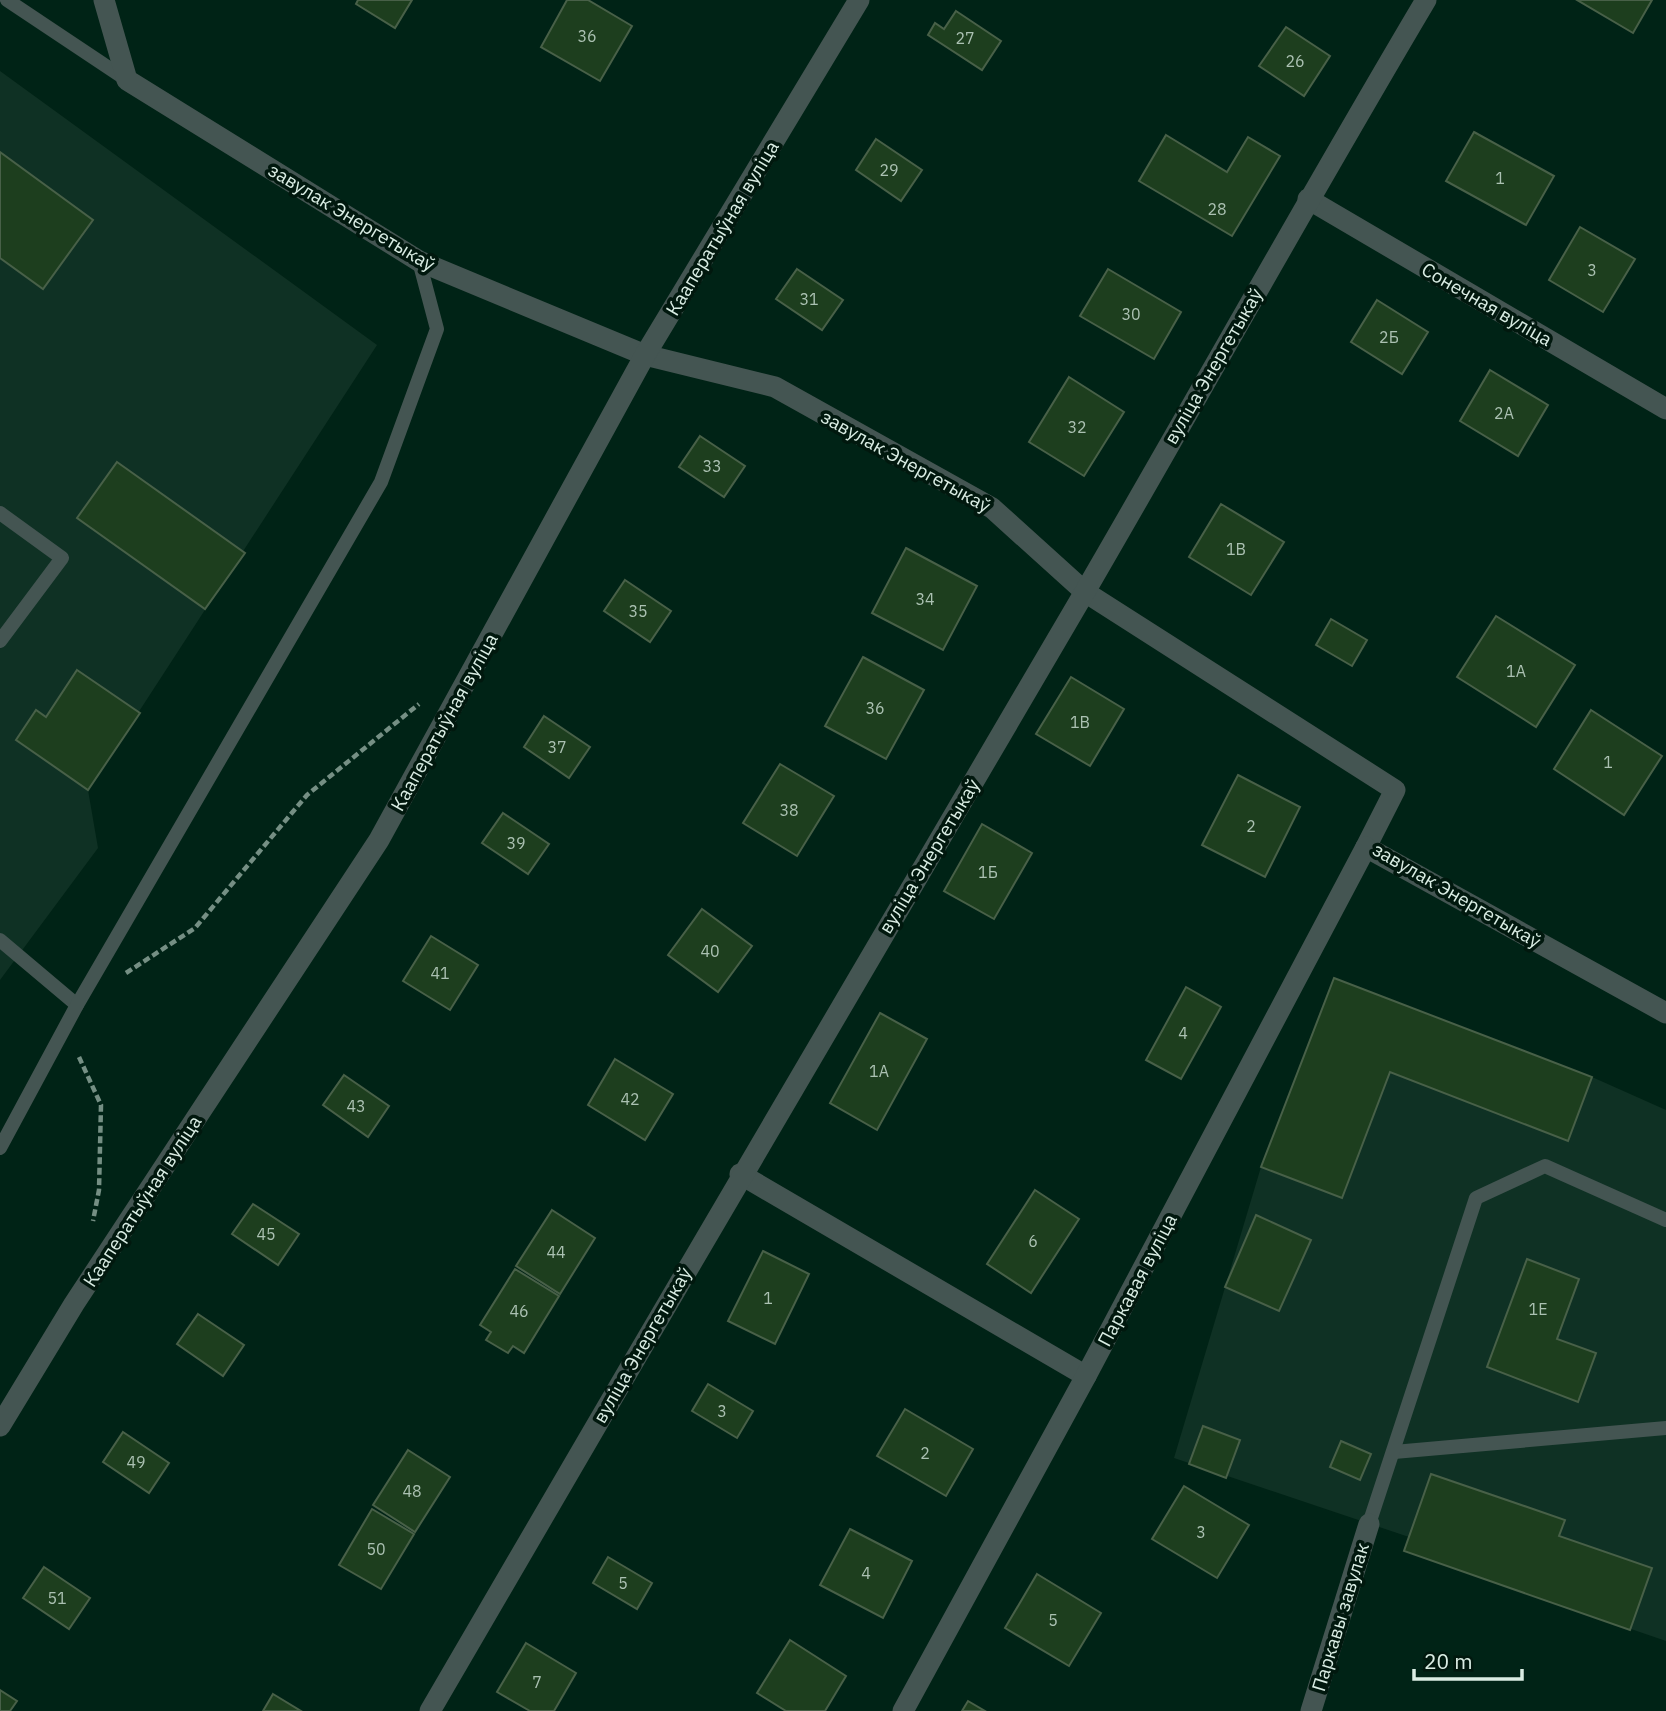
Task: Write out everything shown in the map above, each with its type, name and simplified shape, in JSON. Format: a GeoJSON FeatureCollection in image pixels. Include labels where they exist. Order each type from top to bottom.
{"type":"FeatureCollection","features":[{"type":"Feature","properties":{"kind":"street"},"geometry":{"type":"LineString","coordinates":[[104,0],[127,80]]}},
{"type":"Feature","properties":{"kind":"street","name":"Кааператыўная вуліца"},"geometry":{"type":"LineString","coordinates":[[0,1426],[74,1304],[379,840],[645,355],[859,0]]}},
{"type":"Feature","properties":{"kind":"street","name":"вуліца Энергетыкаў"},"geometry":{"type":"LineString","coordinates":[[430,1711],[740,1174],[1085,592],[1308,199],[1426,0]]}},
{"type":"Feature","properties":{"kind":"street","name":"завулак Энергетыкаў"},"geometry":{"type":"LineString","coordinates":[[127,80],[419,261],[645,355],[775,387],[992,508],[1085,592],[1395,790],[1366,847],[1666,1013]]}},
{"type":"Feature","properties":{"kind":"street","name":"Сонечная вуліца"},"geometry":{"type":"LineString","coordinates":[[1308,199],[1666,409]]}},
{"type":"Feature","properties":{"kind":"street","name":"Паркавая вуліца"},"geometry":{"type":"LineString","coordinates":[[903,1711],[1086,1376],[1366,847]]}},
{"type":"Feature","properties":{"kind":"street"},"geometry":{"type":"LineString","coordinates":[[740,1174],[1086,1376]]}},
{"type":"Feature","properties":{"kind":"street","name":"Паркавы завулак"},"geometry":{"type":"LineString","coordinates":[[1311,1711],[1369,1524]]}},
{"type":"Feature","properties":{"kind":"lane"},"geometry":{"type":"LineString","coordinates":[[7,0],[127,80]]}},
{"type":"Feature","properties":{"kind":"lane"},"geometry":{"type":"LineString","coordinates":[[0,1148],[77,1005],[382,482],[437,329],[419,261]]}},
{"type":"Feature","properties":{"kind":"lane"},"geometry":{"type":"LineString","coordinates":[[0,513],[62,558],[0,641]]}},
{"type":"Feature","properties":{"kind":"lane"},"geometry":{"type":"LineString","coordinates":[[0,940],[77,1005]]}},
{"type":"Feature","properties":{"kind":"lane"},"geometry":{"type":"LineString","coordinates":[[1369,1524],[1475,1198],[1545,1166],[1666,1220]]}},
{"type":"Feature","properties":{"kind":"lane"},"geometry":{"type":"LineString","coordinates":[[1394,1452],[1666,1428]]}},
{"type":"Feature","properties":{"kind":"path"},"geometry":{"type":"LineString","coordinates":[[120,977],[195,928],[307,795],[426,699]]}},
{"type":"Feature","properties":{"kind":"path"},"geometry":{"type":"LineString","coordinates":[[65,1027],[101,1105],[99,1190],[91,1228]]}},
{"type":"Feature","properties":{"kind":"shaded area"},"geometry":{"type":"Polygon","coordinates":[[[0,71],[377,345],[88,790],[98,848],[0,980],[0,71]]]}},
{"type":"Feature","properties":{"kind":"shaded area"},"geometry":{"type":"Polygon","coordinates":[[[1334,978],[1592,1077],[1666,1110],[1666,1641],[1404,1551],[1409,1537],[1174,1458],[1261,1167],[1334,978]]]}},
{"type":"Feature","properties":{"kind":"building"},"geometry":{"type":"Polygon","coordinates":[[[358,0],[412,0],[395,28],[356,4],[358,0]]]}},
{"type":"Feature","properties":{"kind":"building"},"geometry":{"type":"Polygon","coordinates":[[[567,0],[588,0],[632,26],[600,81],[541,47],[567,0]]]}},
{"type":"Feature","properties":{"kind":"building"},"geometry":{"type":"Polygon","coordinates":[[[1577,0],[1652,0],[1633,33],[1577,0]]]}},
{"type":"Feature","properties":{"kind":"building"},"geometry":{"type":"Polygon","coordinates":[[[956,11],[1001,41],[982,70],[928,35],[935,23],[944,29],[956,11]]]}},
{"type":"Feature","properties":{"kind":"building"},"geometry":{"type":"Polygon","coordinates":[[[1286,27],[1330,56],[1304,96],[1259,66],[1286,27]]]}},
{"type":"Feature","properties":{"kind":"building"},"geometry":{"type":"Polygon","coordinates":[[[1474,132],[1554,176],[1526,225],[1446,181],[1474,132]]]}},
{"type":"Feature","properties":{"kind":"building"},"geometry":{"type":"Polygon","coordinates":[[[1166,135],[1227,172],[1248,137],[1280,156],[1232,236],[1139,181],[1166,135]]]}},
{"type":"Feature","properties":{"kind":"building"},"geometry":{"type":"Polygon","coordinates":[[[876,139],[922,170],[901,201],[856,170],[876,139]]]}},
{"type":"Feature","properties":{"kind":"building"},"geometry":{"type":"Polygon","coordinates":[[[0,152],[93,220],[43,289],[0,258],[0,152]]]}},
{"type":"Feature","properties":{"kind":"building"},"geometry":{"type":"Polygon","coordinates":[[[1580,227],[1635,259],[1603,312],[1549,280],[1580,227]]]}},
{"type":"Feature","properties":{"kind":"building"},"geometry":{"type":"Polygon","coordinates":[[[797,269],[843,300],[822,330],[776,299],[797,269]]]}},
{"type":"Feature","properties":{"kind":"building"},"geometry":{"type":"Polygon","coordinates":[[[1108,269],[1181,312],[1154,359],[1080,316],[1108,269]]]}},
{"type":"Feature","properties":{"kind":"building"},"geometry":{"type":"Polygon","coordinates":[[[1377,300],[1428,332],[1402,374],[1351,342],[1377,300]]]}},
{"type":"Feature","properties":{"kind":"building"},"geometry":{"type":"Polygon","coordinates":[[[1490,370],[1548,405],[1518,456],[1460,421],[1490,370]]]}},
{"type":"Feature","properties":{"kind":"building"},"geometry":{"type":"Polygon","coordinates":[[[1069,377],[1124,412],[1084,476],[1029,442],[1069,377]]]}},
{"type":"Feature","properties":{"kind":"building"},"geometry":{"type":"Polygon","coordinates":[[[700,436],[745,466],[724,497],[679,467],[700,436]]]}},
{"type":"Feature","properties":{"kind":"building"},"geometry":{"type":"Polygon","coordinates":[[[117,462],[245,553],[205,609],[77,518],[117,462]]]}},
{"type":"Feature","properties":{"kind":"building"},"geometry":{"type":"Polygon","coordinates":[[[1221,504],[1284,542],[1251,595],[1189,557],[1221,504]]]}},
{"type":"Feature","properties":{"kind":"building"},"geometry":{"type":"Polygon","coordinates":[[[906,548],[977,586],[943,650],[872,613],[906,548]]]}},
{"type":"Feature","properties":{"kind":"building"},"geometry":{"type":"Polygon","coordinates":[[[625,580],[671,611],[650,642],[604,611],[625,580]]]}},
{"type":"Feature","properties":{"kind":"building"},"geometry":{"type":"Polygon","coordinates":[[[1496,616],[1575,665],[1536,727],[1457,677],[1496,616]]]}},
{"type":"Feature","properties":{"kind":"building"},"geometry":{"type":"Polygon","coordinates":[[[1331,619],[1367,640],[1352,666],[1316,645],[1331,619]]]}},
{"type":"Feature","properties":{"kind":"building"},"geometry":{"type":"Polygon","coordinates":[[[863,657],[924,690],[886,759],[825,726],[863,657]]]}},
{"type":"Feature","properties":{"kind":"building"},"geometry":{"type":"Polygon","coordinates":[[[77,670],[140,713],[88,790],[16,740],[36,710],[46,717],[77,670]]]}},
{"type":"Feature","properties":{"kind":"building"},"geometry":{"type":"Polygon","coordinates":[[[1071,677],[1124,709],[1090,766],[1036,734],[1071,677]]]}},
{"type":"Feature","properties":{"kind":"building"},"geometry":{"type":"Polygon","coordinates":[[[1591,710],[1662,756],[1624,815],[1554,769],[1591,710]]]}},
{"type":"Feature","properties":{"kind":"building"},"geometry":{"type":"Polygon","coordinates":[[[544,716],[590,747],[569,778],[524,747],[544,716]]]}},
{"type":"Feature","properties":{"kind":"building"},"geometry":{"type":"Polygon","coordinates":[[[780,764],[834,796],[797,856],[743,823],[780,764]]]}},
{"type":"Feature","properties":{"kind":"building"},"geometry":{"type":"Polygon","coordinates":[[[1238,775],[1300,807],[1265,877],[1202,845],[1238,775]]]}},
{"type":"Feature","properties":{"kind":"building"},"geometry":{"type":"Polygon","coordinates":[[[503,813],[549,844],[528,874],[482,843],[503,813]]]}},
{"type":"Feature","properties":{"kind":"building"},"geometry":{"type":"Polygon","coordinates":[[[982,824],[1032,853],[994,919],[944,891],[982,824]]]}},
{"type":"Feature","properties":{"kind":"building"},"geometry":{"type":"Polygon","coordinates":[[[702,909],[752,946],[718,992],[668,955],[702,909]]]}},
{"type":"Feature","properties":{"kind":"building"},"geometry":{"type":"Polygon","coordinates":[[[431,936],[478,965],[450,1010],[403,981],[431,936]]]}},
{"type":"Feature","properties":{"kind":"building"},"geometry":{"type":"Polygon","coordinates":[[[1334,978],[1592,1077],[1568,1141],[1390,1072],[1342,1198],[1261,1167],[1334,978]]]}},
{"type":"Feature","properties":{"kind":"building"},"geometry":{"type":"Polygon","coordinates":[[[1186,987],[1221,1007],[1181,1079],[1146,1060],[1186,987]]]}},
{"type":"Feature","properties":{"kind":"building"},"geometry":{"type":"Polygon","coordinates":[[[880,1013],[927,1039],[877,1130],[830,1103],[880,1013]]]}},
{"type":"Feature","properties":{"kind":"building"},"geometry":{"type":"Polygon","coordinates":[[[615,1059],[673,1094],[645,1140],[588,1105],[615,1059]]]}},
{"type":"Feature","properties":{"kind":"building"},"geometry":{"type":"Polygon","coordinates":[[[344,1075],[389,1106],[368,1137],[323,1105],[344,1075]]]}},
{"type":"Feature","properties":{"kind":"building"},"geometry":{"type":"Polygon","coordinates":[[[1035,1190],[1079,1219],[1031,1293],[987,1264],[1035,1190]]]}},
{"type":"Feature","properties":{"kind":"building"},"geometry":{"type":"Polygon","coordinates":[[[253,1204],[299,1234],[278,1265],[232,1234],[253,1204]]]}},
{"type":"Feature","properties":{"kind":"building"},"geometry":{"type":"Polygon","coordinates":[[[552,1210],[595,1238],[560,1294],[516,1266],[552,1210]]]}},
{"type":"Feature","properties":{"kind":"building"},"geometry":{"type":"Polygon","coordinates":[[[1256,1215],[1311,1240],[1279,1311],[1225,1287],[1256,1215]]]}},
{"type":"Feature","properties":{"kind":"building"},"geometry":{"type":"Polygon","coordinates":[[[763,1251],[809,1274],[775,1344],[728,1321],[763,1251]]]}},
{"type":"Feature","properties":{"kind":"building"},"geometry":{"type":"Polygon","coordinates":[[[1527,1259],[1579,1279],[1557,1339],[1596,1353],[1578,1402],[1487,1367],[1527,1259]]]}},
{"type":"Feature","properties":{"kind":"building"},"geometry":{"type":"Polygon","coordinates":[[[515,1269],[559,1296],[524,1353],[513,1346],[508,1353],[486,1340],[491,1332],[480,1325],[515,1269]]]}},
{"type":"Feature","properties":{"kind":"building"},"geometry":{"type":"Polygon","coordinates":[[[198,1314],[244,1345],[223,1376],[177,1344],[198,1314]]]}},
{"type":"Feature","properties":{"kind":"building"},"geometry":{"type":"Polygon","coordinates":[[[708,1384],[753,1411],[737,1438],[692,1411],[708,1384]]]}},
{"type":"Feature","properties":{"kind":"building"},"geometry":{"type":"Polygon","coordinates":[[[905,1409],[973,1449],[946,1496],[877,1456],[905,1409]]]}},
{"type":"Feature","properties":{"kind":"building"},"geometry":{"type":"Polygon","coordinates":[[[1203,1426],[1240,1440],[1226,1478],[1189,1464],[1203,1426]]]}},
{"type":"Feature","properties":{"kind":"building"},"geometry":{"type":"Polygon","coordinates":[[[123,1432],[169,1463],[149,1493],[103,1462],[123,1432]]]}},
{"type":"Feature","properties":{"kind":"building"},"geometry":{"type":"Polygon","coordinates":[[[1341,1441],[1371,1454],[1360,1480],[1330,1467],[1341,1441]]]}},
{"type":"Feature","properties":{"kind":"building"},"geometry":{"type":"Polygon","coordinates":[[[408,1450],[450,1477],[415,1532],[373,1505],[408,1450]]]}},
{"type":"Feature","properties":{"kind":"building"},"geometry":{"type":"Polygon","coordinates":[[[1431,1474],[1565,1520],[1559,1536],[1652,1568],[1630,1630],[1404,1551],[1431,1474]]]}},
{"type":"Feature","properties":{"kind":"building"},"geometry":{"type":"Polygon","coordinates":[[[1184,1486],[1249,1525],[1217,1578],[1152,1539],[1184,1486]]]}},
{"type":"Feature","properties":{"kind":"building"},"geometry":{"type":"Polygon","coordinates":[[[372,1509],[414,1534],[381,1589],[339,1565],[372,1509]]]}},
{"type":"Feature","properties":{"kind":"building"},"geometry":{"type":"Polygon","coordinates":[[[850,1529],[912,1561],[883,1618],[820,1585],[850,1529]]]}},
{"type":"Feature","properties":{"kind":"building"},"geometry":{"type":"Polygon","coordinates":[[[608,1557],[652,1583],[637,1609],[593,1583],[608,1557]]]}},
{"type":"Feature","properties":{"kind":"building"},"geometry":{"type":"Polygon","coordinates":[[[44,1567],[90,1598],[69,1629],[23,1598],[44,1567]]]}},
{"type":"Feature","properties":{"kind":"building"},"geometry":{"type":"Polygon","coordinates":[[[1037,1574],[1101,1613],[1069,1666],[1005,1628],[1037,1574]]]}},
{"type":"Feature","properties":{"kind":"building"},"geometry":{"type":"Polygon","coordinates":[[[790,1640],[846,1676],[825,1711],[786,1711],[757,1693],[790,1640]]]}},
{"type":"Feature","properties":{"kind":"building"},"geometry":{"type":"Polygon","coordinates":[[[526,1643],[576,1673],[554,1711],[530,1711],[497,1692],[526,1643]]]}},
{"type":"Feature","properties":{"kind":"building"},"geometry":{"type":"Polygon","coordinates":[[[0,1690],[17,1701],[10,1711],[0,1711],[0,1690]]]}},
{"type":"Feature","properties":{"kind":"building"},"geometry":{"type":"Polygon","coordinates":[[[273,1694],[301,1711],[263,1711],[273,1694]]]}},
{"type":"Feature","properties":{"kind":"building"},"geometry":{"type":"Polygon","coordinates":[[[968,1701],[985,1711],[962,1711],[968,1701]]]}}]}
